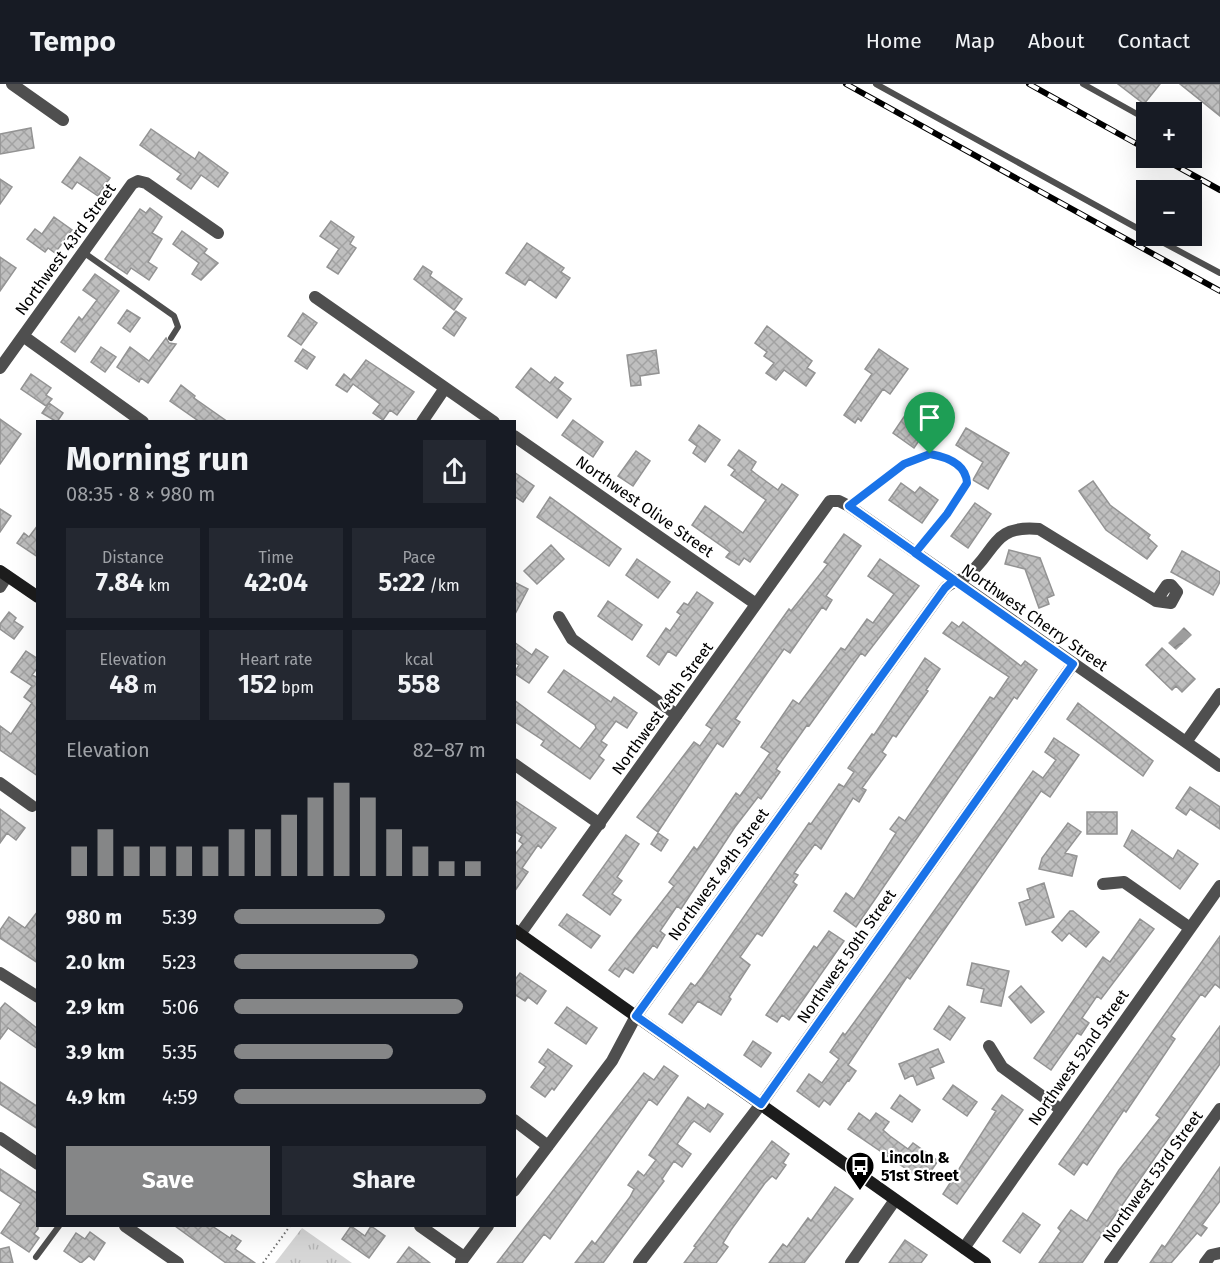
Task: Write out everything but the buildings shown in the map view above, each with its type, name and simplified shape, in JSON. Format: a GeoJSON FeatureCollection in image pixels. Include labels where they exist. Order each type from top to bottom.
{"type":"FeatureCollection","features":[{"type":"Feature","properties":{"kind":"street"},"geometry":{"type":"LineString","coordinates":[[12,84],[63,120]]}},
{"type":"Feature","properties":{"kind":"street","name":"Northwest 43rd Street"},"geometry":{"type":"LineString","coordinates":[[0,368],[126,192],[138,180],[146,183],[218,233]]}},
{"type":"Feature","properties":{"kind":"street"},"geometry":{"type":"LineString","coordinates":[[315,297],[491,420]]}},
{"type":"Feature","properties":{"kind":"street"},"geometry":{"type":"LineString","coordinates":[[23,336],[140,420]]}},
{"type":"Feature","properties":{"kind":"street"},"geometry":{"type":"LineString","coordinates":[[423,420],[445,388]]}},
{"type":"Feature","properties":{"kind":"street","name":"Northwest Olive Street"},"geometry":{"type":"LineString","coordinates":[[516,437],[756,604]]}},
{"type":"Feature","properties":{"kind":"street","name":"Northwest 48th Street"},"geometry":{"type":"LineString","coordinates":[[517,932],[600,824],[830,501]]}},
{"type":"Feature","properties":{"kind":"street","name":"Northwest Cherry Street"},"geometry":{"type":"LineString","coordinates":[[830,501],[839,501],[849,506],[1220,766]]}},
{"type":"Feature","properties":{"kind":"street","name":"Northwest 49th Street"},"geometry":{"type":"LineString","coordinates":[[516,1188],[612,1061],[636,1016],[945,588],[954,580],[964,578],[1000,537],[1019,527],[1039,529],[1156,601]]}},
{"type":"Feature","properties":{"kind":"street"},"geometry":{"type":"LineString","coordinates":[[2,578],[36,596]]}},
{"type":"Feature","properties":{"kind":"street"},"geometry":{"type":"LineString","coordinates":[[559,617],[572,639],[677,715]]}},
{"type":"Feature","properties":{"kind":"street","name":"Northwest 50th Street"},"geometry":{"type":"LineString","coordinates":[[639,1263],[761,1104],[1073,664]]}},
{"type":"Feature","properties":{"kind":"street"},"geometry":{"type":"LineString","coordinates":[[1186,742],[1220,694]]}},
{"type":"Feature","properties":{"kind":"street"},"geometry":{"type":"LineString","coordinates":[[516,765],[600,824]]}},
{"type":"Feature","properties":{"kind":"street"},"geometry":{"type":"LineString","coordinates":[[0,783],[32,806]]}},
{"type":"Feature","properties":{"kind":"street"},"geometry":{"type":"LineString","coordinates":[[1103,884],[1124,882],[1190,928]]}},
{"type":"Feature","properties":{"kind":"street","name":"Northwest 52nd Street"},"geometry":{"type":"LineString","coordinates":[[964,1248],[1220,885]]}},
{"type":"Feature","properties":{"kind":"street"},"geometry":{"type":"LineString","coordinates":[[517,932],[985,1263]]}},
{"type":"Feature","properties":{"kind":"street"},"geometry":{"type":"LineString","coordinates":[[0,973],[36,997]]}},
{"type":"Feature","properties":{"kind":"street"},"geometry":{"type":"LineString","coordinates":[[989,1046],[1002,1067],[1060,1109]]}},
{"type":"Feature","properties":{"kind":"street","name":"Northwest 53rd Street"},"geometry":{"type":"LineString","coordinates":[[1110,1263],[1220,1109]]}},
{"type":"Feature","properties":{"kind":"street"},"geometry":{"type":"LineString","coordinates":[[516,1122],[548,1146]]}},
{"type":"Feature","properties":{"kind":"street"},"geometry":{"type":"LineString","coordinates":[[0,1138],[36,1163]]}},
{"type":"Feature","properties":{"kind":"street"},"geometry":{"type":"LineString","coordinates":[[852,1263],[895,1200]]}},
{"type":"Feature","properties":{"kind":"street"},"geometry":{"type":"LineString","coordinates":[[126,1227],[178,1263]]}},
{"type":"Feature","properties":{"kind":"street"},"geometry":{"type":"LineString","coordinates":[[421,1227],[462,1260],[487,1227]]}},
{"type":"Feature","properties":{"kind":"street"},"geometry":{"type":"LineString","coordinates":[[1205,1263],[1211,1255],[1220,1252]]}},
{"type":"Feature","properties":{"kind":"lane"},"geometry":{"type":"LineString","coordinates":[[876,84],[1136,227]]}},
{"type":"Feature","properties":{"kind":"lane"},"geometry":{"type":"LineString","coordinates":[[1083,84],[1136,113]]}},
{"type":"Feature","properties":{"kind":"lane"},"geometry":{"type":"LineString","coordinates":[[1170,246],[1220,273]]}},
{"type":"Feature","properties":{"kind":"lane"},"geometry":{"type":"LineString","coordinates":[[83,252],[174,316],[178,327],[171,338]]}},
{"type":"Feature","properties":{"kind":"lane"},"geometry":{"type":"LineString","coordinates":[[849,506],[914,458],[930,454],[942,456],[959,465],[967,478],[964,489],[915,553]]}},
{"type":"Feature","properties":{"kind":"lane"},"geometry":{"type":"LineString","coordinates":[[36,1257],[58,1227]]}},
{"type":"Feature","properties":{"kind":"path"},"geometry":{"type":"LineString","coordinates":[[263,1263],[289,1227]]}},
{"type":"Feature","properties":{"kind":"green space"},"geometry":{"type":"Polygon","coordinates":[[[302,1228],[352,1263],[275,1263],[302,1228]]]}},
{"type":"Feature","properties":{"kind":"water"},"geometry":{"type":"Polygon","coordinates":[[[1184,627],[1192,635],[1176,650],[1168,643],[1184,627]]]}},
{"type":"Feature","properties":{"kind":"railway"},"geometry":{"type":"LineString","coordinates":[[846,84],[1220,291]]}},
{"type":"Feature","properties":{"kind":"railway"},"geometry":{"type":"LineString","coordinates":[[1029,84],[1136,143]]}},
{"type":"Feature","properties":{"kind":"railway"},"geometry":{"type":"LineString","coordinates":[[1180,168],[1220,190]]}},
{"type":"Feature","properties":{"kind":"place","name":"Lincoln & 51st Street"},"geometry":{"type":"Point","coordinates":[860,1192]}},
{"type":"Feature","properties":{"kind":"route"},"geometry":{"type":"LineString","coordinates":[[930,454],[914,458],[904,464],[849,506],[915,553],[954,580],[945,588],[636,1016],[761,1104],[1073,664],[954,580],[915,553],[947,514],[967,483],[967,478],[959,465],[942,456],[930,454]]}}]}
